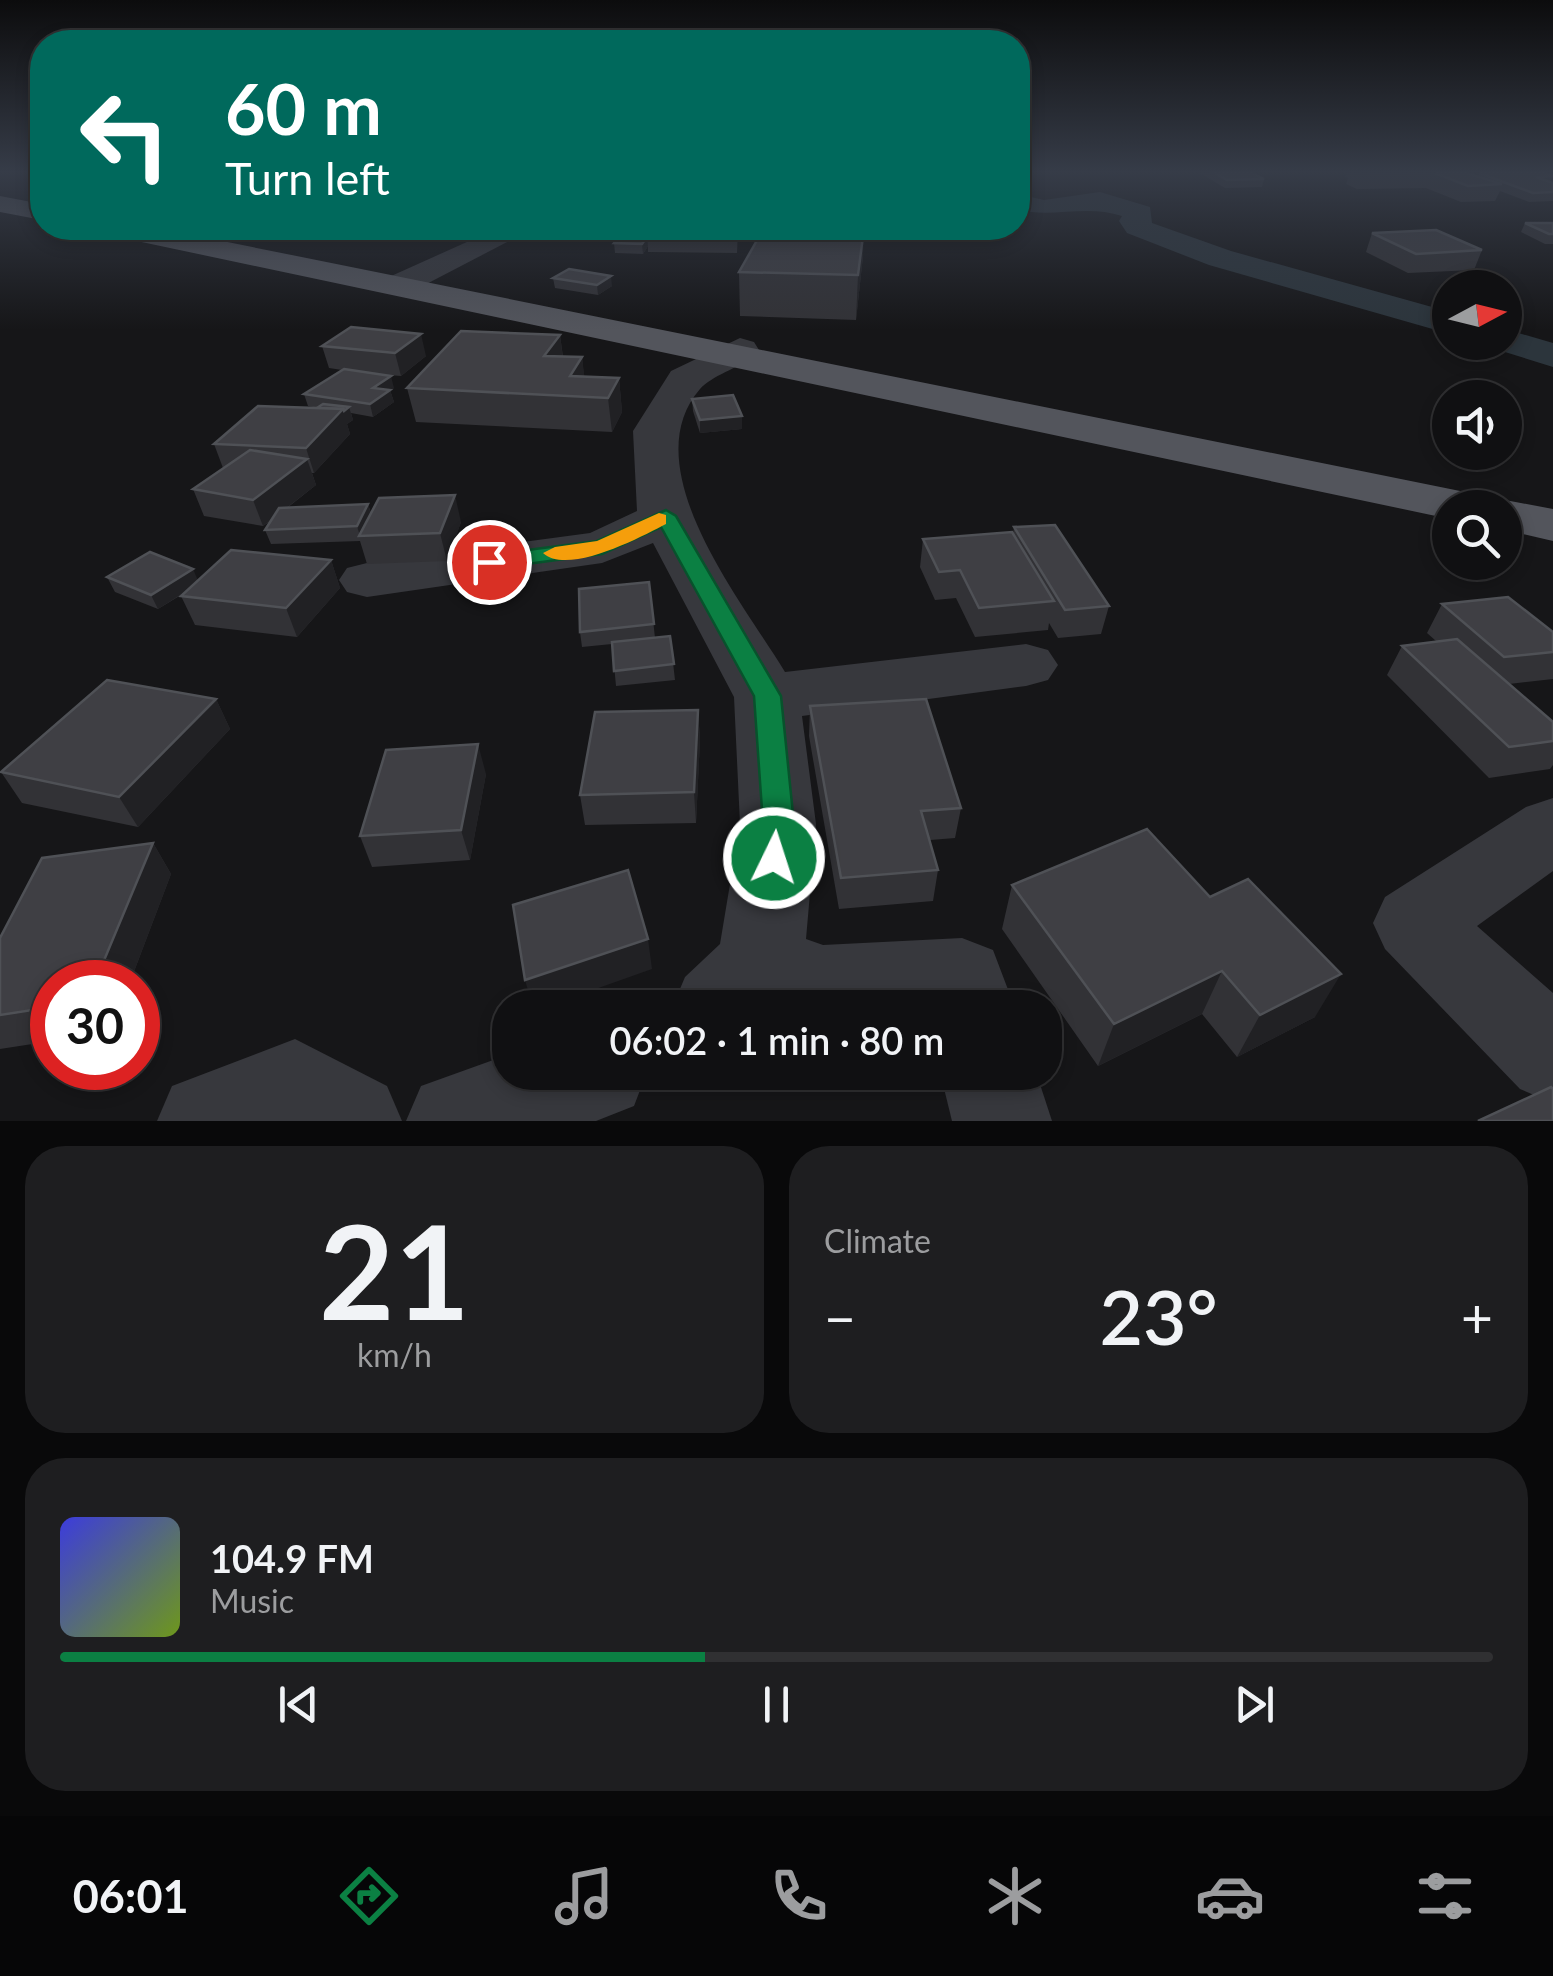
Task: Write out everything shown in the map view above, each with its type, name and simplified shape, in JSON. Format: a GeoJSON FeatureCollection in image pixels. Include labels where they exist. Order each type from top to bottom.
{"type":"FeatureCollection","features":[{"type":"Feature","properties":{"kind":"main road"},"geometry":{"type":"LineString","coordinates":[[179,240],[737,351],[1432,500]]}},
{"type":"Feature","properties":{"kind":"street"},"geometry":{"type":"LineString","coordinates":[[401,284],[494,240]]}},
{"type":"Feature","properties":{"kind":"street"},"geometry":{"type":"LineString","coordinates":[[737,351],[685,380],[654,431],[666,516],[767,696],[778,824],[739,986],[823,987],[962,979],[965,990]]}},
{"type":"Feature","properties":{"kind":"street"},"geometry":{"type":"LineString","coordinates":[[367,580],[602,547],[666,516]]}},
{"type":"Feature","properties":{"kind":"street"},"geometry":{"type":"LineString","coordinates":[[767,696],[1026,665]]}},
{"type":"Feature","properties":{"kind":"street"},"geometry":{"type":"LineString","coordinates":[[1553,830],[1414,923],[1553,1056]]}},
{"type":"Feature","properties":{"kind":"street"},"geometry":{"type":"LineString","coordinates":[[206,1121],[295,1087],[352,1121]]}},
{"type":"Feature","properties":{"kind":"street"},"geometry":{"type":"LineString","coordinates":[[456,1121],[547,1090]]}},
{"type":"Feature","properties":{"kind":"street"},"geometry":{"type":"LineString","coordinates":[[993,1090],[1002,1121]]}},
{"type":"Feature","properties":{"kind":"building"},"geometry":{"type":"Polygon","coordinates":[[[1530,225],[1553,225],[1553,234],[1530,225]]]}},
{"type":"Feature","properties":{"kind":"building"},"geometry":{"type":"Polygon","coordinates":[[[1436,230],[1482,250],[1416,254],[1372,233],[1436,230]]]}},
{"type":"Feature","properties":{"kind":"building"},"geometry":{"type":"Polygon","coordinates":[[[616,240],[645,240],[642,244],[614,243],[616,240]]]}},
{"type":"Feature","properties":{"kind":"building"},"geometry":{"type":"Polygon","coordinates":[[[757,240],[862,240],[858,275],[739,272],[757,240]]]}},
{"type":"Feature","properties":{"kind":"building"},"geometry":{"type":"Polygon","coordinates":[[[569,269],[611,276],[597,285],[553,278],[569,269]]]}},
{"type":"Feature","properties":{"kind":"building"},"geometry":{"type":"Polygon","coordinates":[[[351,327],[421,334],[395,353],[322,346],[351,327]]]}},
{"type":"Feature","properties":{"kind":"building"},"geometry":{"type":"Polygon","coordinates":[[[461,331],[560,335],[544,356],[582,357],[570,376],[619,378],[608,398],[407,388],[461,331]]]}},
{"type":"Feature","properties":{"kind":"building"},"geometry":{"type":"Polygon","coordinates":[[[344,369],[391,376],[373,388],[390,390],[370,404],[304,394],[344,369]]]}},
{"type":"Feature","properties":{"kind":"building"},"geometry":{"type":"Polygon","coordinates":[[[733,395],[742,416],[700,420],[692,399],[733,395]]]}},
{"type":"Feature","properties":{"kind":"building"},"geometry":{"type":"Polygon","coordinates":[[[323,404],[349,407],[344,411],[317,408],[323,404]]]}},
{"type":"Feature","properties":{"kind":"building"},"geometry":{"type":"Polygon","coordinates":[[[258,406],[343,409],[306,448],[214,444],[258,406]]]}},
{"type":"Feature","properties":{"kind":"building"},"geometry":{"type":"Polygon","coordinates":[[[250,450],[307,459],[253,500],[193,489],[250,450]]]}},
{"type":"Feature","properties":{"kind":"building"},"geometry":{"type":"Polygon","coordinates":[[[455,495],[440,533],[359,536],[379,498],[455,495]]]}},
{"type":"Feature","properties":{"kind":"building"},"geometry":{"type":"Polygon","coordinates":[[[368,504],[357,526],[265,530],[279,508],[368,504]]]}},
{"type":"Feature","properties":{"kind":"building"},"geometry":{"type":"Polygon","coordinates":[[[1055,525],[1109,606],[1065,610],[1014,527],[1055,525]]]}},
{"type":"Feature","properties":{"kind":"building"},"geometry":{"type":"Polygon","coordinates":[[[1012,532],[1054,601],[979,608],[960,570],[939,572],[923,539],[1012,532]]]}},
{"type":"Feature","properties":{"kind":"building"},"geometry":{"type":"Polygon","coordinates":[[[231,550],[331,560],[286,608],[181,596],[231,550]]]}},
{"type":"Feature","properties":{"kind":"building"},"geometry":{"type":"Polygon","coordinates":[[[150,552],[193,569],[151,595],[107,577],[150,552]]]}},
{"type":"Feature","properties":{"kind":"building"},"geometry":{"type":"Polygon","coordinates":[[[649,582],[654,624],[580,632],[579,589],[649,582]]]}},
{"type":"Feature","properties":{"kind":"building"},"geometry":{"type":"Polygon","coordinates":[[[1508,597],[1553,632],[1553,652],[1504,657],[1442,604],[1508,597]]]}},
{"type":"Feature","properties":{"kind":"building"},"geometry":{"type":"Polygon","coordinates":[[[670,636],[674,664],[614,671],[612,642],[670,636]]]}},
{"type":"Feature","properties":{"kind":"building"},"geometry":{"type":"Polygon","coordinates":[[[1457,639],[1553,722],[1553,741],[1509,747],[1402,646],[1457,639]]]}},
{"type":"Feature","properties":{"kind":"building"},"geometry":{"type":"Polygon","coordinates":[[[107,680],[216,699],[119,797],[1,772],[107,680]]]}},
{"type":"Feature","properties":{"kind":"building"},"geometry":{"type":"Polygon","coordinates":[[[926,699],[961,808],[921,811],[938,870],[841,878],[810,706],[926,699]]]}},
{"type":"Feature","properties":{"kind":"building"},"geometry":{"type":"Polygon","coordinates":[[[698,710],[694,792],[580,795],[595,712],[698,710]]]}},
{"type":"Feature","properties":{"kind":"building"},"geometry":{"type":"Polygon","coordinates":[[[478,744],[461,830],[360,836],[386,750],[478,744]]]}},
{"type":"Feature","properties":{"kind":"building"},"geometry":{"type":"Polygon","coordinates":[[[1147,829],[1210,897],[1248,879],[1341,974],[1260,1015],[1222,971],[1114,1024],[1012,885],[1147,829]]]}},
{"type":"Feature","properties":{"kind":"building"},"geometry":{"type":"Polygon","coordinates":[[[153,843],[104,960],[30,960],[30,1010],[0,1015],[0,938],[42,858],[153,843]]]}},
{"type":"Feature","properties":{"kind":"building"},"geometry":{"type":"Polygon","coordinates":[[[628,870],[648,939],[525,980],[513,905],[628,870]]]}},
{"type":"Feature","properties":{"kind":"building"},"geometry":{"type":"Polygon","coordinates":[[[1551,1087],[1553,1121],[1478,1121],[1551,1087]]]}},
{"type":"Feature","properties":{"kind":"waterway"},"geometry":{"type":"LineString","coordinates":[[1136,225],[1220,258],[1432,318]]}},
{"type":"Feature","properties":{"kind":"waterway"},"geometry":{"type":"LineString","coordinates":[[1522,345],[1553,355]]}},
{"type":"Feature","properties":{"kind":"slow traffic"},"geometry":{"type":"LineString","coordinates":[[555,553],[602,547],[659,520]]}},
{"type":"Feature","properties":{"kind":"route"},"geometry":{"type":"LineString","coordinates":[[489,562],[602,547],[666,516],[767,696],[778,824],[774,858]]}}]}
